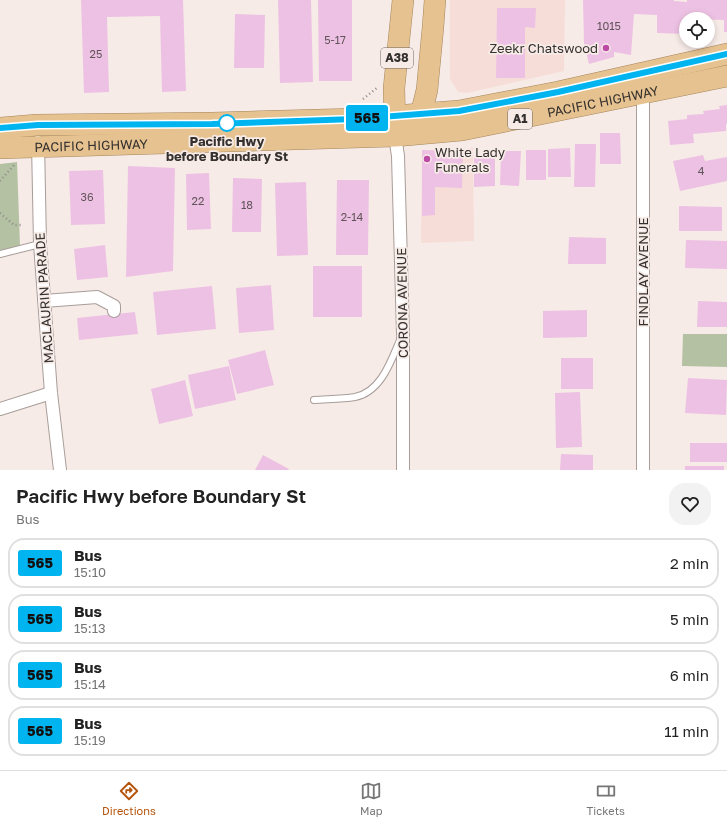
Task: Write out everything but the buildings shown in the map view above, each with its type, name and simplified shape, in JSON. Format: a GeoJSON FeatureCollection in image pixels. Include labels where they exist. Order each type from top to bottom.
{"type":"FeatureCollection","features":[{"type":"Feature","properties":{"kind":"highway","name":"A38"},"geometry":{"type":"LineString","coordinates":[[394,126],[394,88],[403,0]]}},
{"type":"Feature","properties":{"kind":"highway","name":"A38"},"geometry":{"type":"LineString","coordinates":[[421,114],[428,82],[435,0]]}},
{"type":"Feature","properties":{"kind":"highway","name":"PACIFIC HIGHWAY"},"geometry":{"type":"LineString","coordinates":[[0,128],[38,125],[212,124],[355,119],[394,126],[473,129],[643,83],[727,54]]}},
{"type":"Feature","properties":{"kind":"highway","name":"PACIFIC HIGHWAY"},"geometry":{"type":"LineString","coordinates":[[421,114],[459,111],[558,92],[727,76]]}},
{"type":"Feature","properties":{"kind":"highway"},"geometry":{"type":"LineString","coordinates":[[394,126],[421,114]]}},
{"type":"Feature","properties":{"kind":"highway","name":"PACIFIC HIGHWAY"},"geometry":{"type":"LineString","coordinates":[[0,148],[280,140],[394,126]]}},
{"type":"Feature","properties":{"kind":"street","name":"FINDLAY AVENUE"},"geometry":{"type":"LineString","coordinates":[[642,470],[643,83]]}},
{"type":"Feature","properties":{"kind":"street","name":"MACLAURIN PARADE"},"geometry":{"type":"LineString","coordinates":[[38,125],[40,244],[51,393],[60,470]]}},
{"type":"Feature","properties":{"kind":"street","name":"CORONA AVENUE"},"geometry":{"type":"LineString","coordinates":[[394,126],[398,156],[403,334],[403,470]]}},
{"type":"Feature","properties":{"kind":"street"},"geometry":{"type":"LineString","coordinates":[[44,301],[97,298],[114,306],[114,311]]}},
{"type":"Feature","properties":{"kind":"street"},"geometry":{"type":"LineString","coordinates":[[0,409],[51,393]]}},
{"type":"Feature","properties":{"kind":"lane"},"geometry":{"type":"LineString","coordinates":[[0,254],[40,244]]}},
{"type":"Feature","properties":{"kind":"lane"},"geometry":{"type":"LineString","coordinates":[[314,400],[355,397],[374,388],[381,378],[403,334]]}},
{"type":"Feature","properties":{"kind":"path"},"geometry":{"type":"LineString","coordinates":[[0,181],[18,160]]}},
{"type":"Feature","properties":{"kind":"path"},"geometry":{"type":"LineString","coordinates":[[0,213],[14,225],[22,226]]}},
{"type":"Feature","properties":{"kind":"shaded area"},"geometry":{"type":"Polygon","coordinates":[[[450,0],[565,0],[564,71],[467,93],[458,92],[450,79],[450,0]]]}},
{"type":"Feature","properties":{"kind":"shaded area"},"geometry":{"type":"Polygon","coordinates":[[[473,147],[474,241],[421,243],[422,150],[461,151],[473,147]]]}},
{"type":"Feature","properties":{"kind":"green space"},"geometry":{"type":"Polygon","coordinates":[[[17,162],[20,246],[0,251],[0,164],[17,162]]]}},
{"type":"Feature","properties":{"kind":"green space"},"geometry":{"type":"Polygon","coordinates":[[[683,334],[727,334],[727,367],[682,366],[683,334]]]}},
{"type":"Feature","properties":{"kind":"bus line","name":"565"},"geometry":{"type":"LineString","coordinates":[[0,128],[38,125],[212,124],[355,119],[459,111],[558,92],[727,54]]}},
{"type":"Feature","properties":{"kind":"place","name":"Zeekr Chatswood"},"geometry":{"type":"Point","coordinates":[606,48]}},
{"type":"Feature","properties":{"kind":"place","name":"Pacific Hwy before Boundary St"},"geometry":{"type":"Point","coordinates":[227,123]}},
{"type":"Feature","properties":{"kind":"place","name":"White Lady Funerals"},"geometry":{"type":"Point","coordinates":[427,159]}}]}
